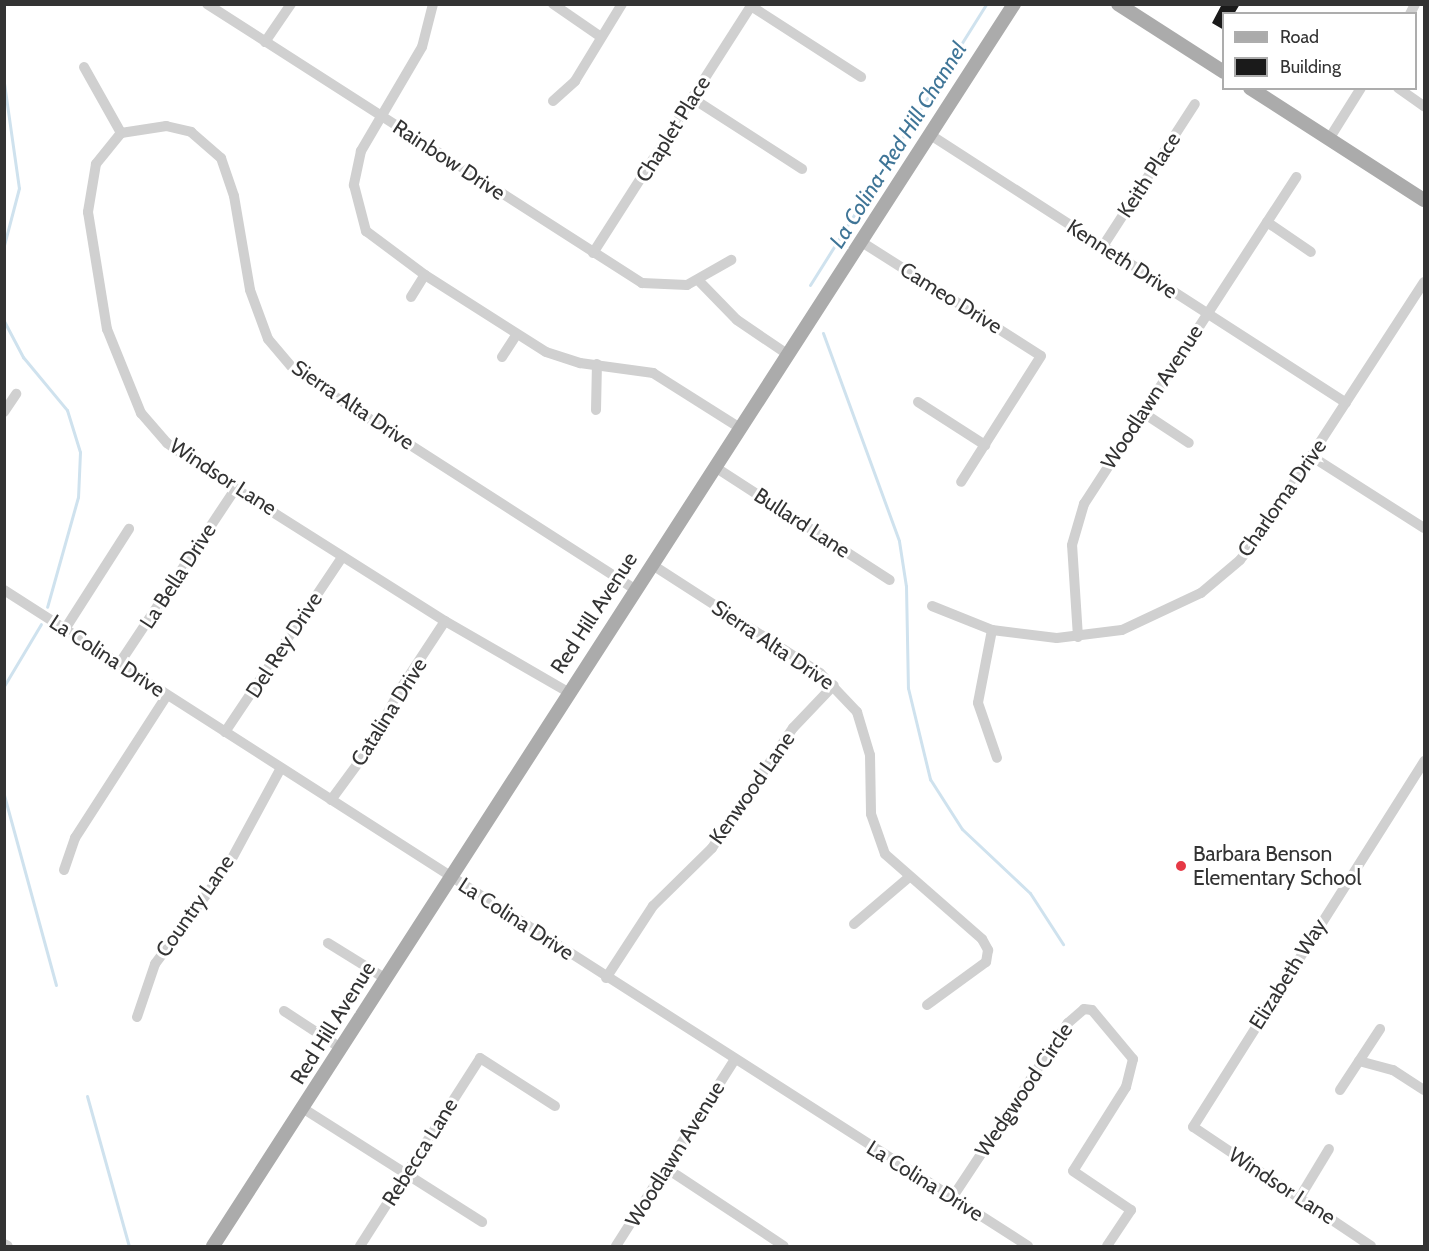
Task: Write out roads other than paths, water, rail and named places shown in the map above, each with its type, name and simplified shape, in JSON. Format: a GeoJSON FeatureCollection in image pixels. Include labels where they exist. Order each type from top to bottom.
{"type":"FeatureCollection","features":[{"type":"Feature","properties":{"kind":"main road","name":"Red Hill Avenue"},"geometry":{"type":"LineString","coordinates":[[213,1246],[304,1109],[568,692],[1014,4]]}},
{"type":"Feature","properties":{"kind":"main road"},"geometry":{"type":"LineString","coordinates":[[1118,4],[1222,71]]}},
{"type":"Feature","properties":{"kind":"main road"},"geometry":{"type":"LineString","coordinates":[[1253,90],[1425,200]]}},
{"type":"Feature","properties":{"kind":"street","name":"Rainbow Drive"},"geometry":{"type":"LineString","coordinates":[[207,4],[642,283],[671,287],[699,281],[731,260]]}},
{"type":"Feature","properties":{"kind":"street"},"geometry":{"type":"LineString","coordinates":[[265,42],[291,4]]}},
{"type":"Feature","properties":{"kind":"street"},"geometry":{"type":"LineString","coordinates":[[433,4],[422,47],[380,116],[357,164],[356,204],[366,231],[425,275],[517,334],[563,359],[653,373],[740,428]]}},
{"type":"Feature","properties":{"kind":"street"},"geometry":{"type":"LineString","coordinates":[[553,4],[601,37]]}},
{"type":"Feature","properties":{"kind":"street"},"geometry":{"type":"LineString","coordinates":[[554,101],[575,81],[622,4]]}},
{"type":"Feature","properties":{"kind":"street"},"geometry":{"type":"LineString","coordinates":[[751,5],[861,77]]}},
{"type":"Feature","properties":{"kind":"street","name":"Chaplet Place"},"geometry":{"type":"LineString","coordinates":[[593,253],[751,5]]}},
{"type":"Feature","properties":{"kind":"street"},"geometry":{"type":"LineString","coordinates":[[84,67],[121,133]]}},
{"type":"Feature","properties":{"kind":"street"},"geometry":{"type":"LineString","coordinates":[[1329,139],[1360,90]]}},
{"type":"Feature","properties":{"kind":"street"},"geometry":{"type":"LineString","coordinates":[[1401,90],[1425,106]]}},
{"type":"Feature","properties":{"kind":"street"},"geometry":{"type":"LineString","coordinates":[[692,98],[802,169]]}},
{"type":"Feature","properties":{"kind":"street","name":"Keith Place"},"geometry":{"type":"LineString","coordinates":[[1103,246],[1195,104]]}},
{"type":"Feature","properties":{"kind":"street","name":"Sierra Alta Drive"},"geometry":{"type":"LineString","coordinates":[[121,133],[166,126],[191,132],[221,158],[234,196],[250,290],[268,339],[296,371],[635,589]]}},
{"type":"Feature","properties":{"kind":"street","name":"Windsor Lane"},"geometry":{"type":"LineString","coordinates":[[121,133],[96,164],[88,195],[93,265],[107,329],[128,388],[154,429],[236,488],[342,557],[445,621],[568,692]]}},
{"type":"Feature","properties":{"kind":"street","name":"Kenneth Drive"},"geometry":{"type":"LineString","coordinates":[[929,134],[1346,403]]}},
{"type":"Feature","properties":{"kind":"street","name":"Woodlawn Avenue"},"geometry":{"type":"LineString","coordinates":[[1078,637],[1072,572],[1077,519],[1142,412],[1296,177]]}},
{"type":"Feature","properties":{"kind":"street"},"geometry":{"type":"LineString","coordinates":[[1267,222],[1311,252]]}},
{"type":"Feature","properties":{"kind":"street","name":"Cameo Drive"},"geometry":{"type":"LineString","coordinates":[[860,241],[1041,356],[985,445]]}},
{"type":"Feature","properties":{"kind":"street"},"geometry":{"type":"LineString","coordinates":[[411,297],[425,275]]}},
{"type":"Feature","properties":{"kind":"street"},"geometry":{"type":"LineString","coordinates":[[699,281],[737,320],[788,354]]}},
{"type":"Feature","properties":{"kind":"street","name":"Charloma Drive"},"geometry":{"type":"LineString","coordinates":[[1078,637],[1122,630],[1161,615],[1222,577],[1261,533],[1425,282]]}},
{"type":"Feature","properties":{"kind":"street"},"geometry":{"type":"LineString","coordinates":[[502,357],[517,334]]}},
{"type":"Feature","properties":{"kind":"street"},"geometry":{"type":"LineString","coordinates":[[596,410],[597,364]]}},
{"type":"Feature","properties":{"kind":"street"},"geometry":{"type":"LineString","coordinates":[[4,412],[16,394]]}},
{"type":"Feature","properties":{"kind":"street"},"geometry":{"type":"LineString","coordinates":[[918,402],[985,445],[961,482]]}},
{"type":"Feature","properties":{"kind":"street"},"geometry":{"type":"LineString","coordinates":[[1142,412],[1189,443]]}},
{"type":"Feature","properties":{"kind":"street"},"geometry":{"type":"LineString","coordinates":[[1311,456],[1425,528]]}},
{"type":"Feature","properties":{"kind":"street","name":"Bullard Lane"},"geometry":{"type":"LineString","coordinates":[[715,467],[890,580]]}},
{"type":"Feature","properties":{"kind":"street","name":"La Bella Drive"},"geometry":{"type":"LineString","coordinates":[[119,664],[236,488]]}},
{"type":"Feature","properties":{"kind":"street"},"geometry":{"type":"LineString","coordinates":[[64,629],[129,529]]}},
{"type":"Feature","properties":{"kind":"street","name":"Del Rey Drive"},"geometry":{"type":"LineString","coordinates":[[225,732],[267,674],[302,610],[342,557]]}},
{"type":"Feature","properties":{"kind":"street","name":"Sierra Alta Drive"},"geometry":{"type":"LineString","coordinates":[[651,564],[834,685],[857,712],[865,734],[876,836],[908,878],[982,939],[988,950],[986,962],[927,1005]]}},
{"type":"Feature","properties":{"kind":"street","name":"La Colina Drive"},"geometry":{"type":"LineString","coordinates":[[4,590],[606,978],[1028,1246]]}},
{"type":"Feature","properties":{"kind":"street"},"geometry":{"type":"LineString","coordinates":[[932,606],[992,630],[1037,637],[1078,637]]}},
{"type":"Feature","properties":{"kind":"street","name":"Catalina Drive"},"geometry":{"type":"LineString","coordinates":[[331,801],[367,752],[401,688],[445,621]]}},
{"type":"Feature","properties":{"kind":"street"},"geometry":{"type":"LineString","coordinates":[[992,630],[978,703],[997,758]]}},
{"type":"Feature","properties":{"kind":"street","name":"Kenwood Lane"},"geometry":{"type":"LineString","coordinates":[[606,978],[653,906],[712,848],[793,728],[834,685]]}},
{"type":"Feature","properties":{"kind":"street"},"geometry":{"type":"LineString","coordinates":[[64,870],[75,838],[167,695]]}},
{"type":"Feature","properties":{"kind":"street","name":"Elizabeth Way"},"geometry":{"type":"LineString","coordinates":[[1193,1127],[1425,761]]}},
{"type":"Feature","properties":{"kind":"street","name":"Country Lane"},"geometry":{"type":"LineString","coordinates":[[137,1017],[155,964],[229,864],[281,768]]}},
{"type":"Feature","properties":{"kind":"street"},"geometry":{"type":"LineString","coordinates":[[854,924],[908,878]]}},
{"type":"Feature","properties":{"kind":"street"},"geometry":{"type":"LineString","coordinates":[[328,943],[386,979]]}},
{"type":"Feature","properties":{"kind":"street","name":"Wedgwood Circle"},"geometry":{"type":"LineString","coordinates":[[952,1198],[1068,1023],[1084,1009],[1092,1010],[1133,1059],[1126,1087],[1072,1171],[1131,1210],[1107,1246]]}},
{"type":"Feature","properties":{"kind":"street"},"geometry":{"type":"LineString","coordinates":[[284,1011],[342,1049]]}},
{"type":"Feature","properties":{"kind":"street"},"geometry":{"type":"LineString","coordinates":[[1341,1090],[1380,1029]]}},
{"type":"Feature","properties":{"kind":"street","name":"Rebecca Lane"},"geometry":{"type":"LineString","coordinates":[[360,1246],[480,1058],[555,1106]]}},
{"type":"Feature","properties":{"kind":"street","name":"Woodlawn Avenue"},"geometry":{"type":"LineString","coordinates":[[616,1246],[734,1060]]}},
{"type":"Feature","properties":{"kind":"street"},"geometry":{"type":"LineString","coordinates":[[1359,1061],[1393,1070],[1425,1090]]}},
{"type":"Feature","properties":{"kind":"street"},"geometry":{"type":"LineString","coordinates":[[304,1109],[482,1222]]}},
{"type":"Feature","properties":{"kind":"street","name":"Windsor Lane"},"geometry":{"type":"LineString","coordinates":[[1193,1127],[1371,1246]]}},
{"type":"Feature","properties":{"kind":"street"},"geometry":{"type":"LineString","coordinates":[[1300,1197],[1329,1149]]}},
{"type":"Feature","properties":{"kind":"street"},"geometry":{"type":"LineString","coordinates":[[666,1168],[784,1246]]}},
{"type":"Feature","properties":{"kind":"waterway","name":"La Colina-Red Hill Channel"},"geometry":{"type":"LineString","coordinates":[[810,285],[986,4]]}},
{"type":"Feature","properties":{"kind":"waterway"},"geometry":{"type":"LineString","coordinates":[[4,83],[19,188],[4,245]]}},
{"type":"Feature","properties":{"kind":"waterway"},"geometry":{"type":"LineString","coordinates":[[4,321],[23,357],[67,410],[80,452],[78,497],[47,607]]}},
{"type":"Feature","properties":{"kind":"waterway","name":"La Colina-Red Hill Channel"},"geometry":{"type":"LineString","coordinates":[[823,333],[899,541],[906,586],[908,688],[930,779],[962,829],[1030,893],[1063,944]]}},
{"type":"Feature","properties":{"kind":"waterway"},"geometry":{"type":"LineString","coordinates":[[4,686],[41,624]]}},
{"type":"Feature","properties":{"kind":"waterway"},"geometry":{"type":"LineString","coordinates":[[4,795],[56,985]]}},
{"type":"Feature","properties":{"kind":"waterway"},"geometry":{"type":"LineString","coordinates":[[87,1096],[129,1246]]}},
{"type":"Feature","properties":{"kind":"place","name":"Barbara Benson Elementary School"},"geometry":{"type":"Point","coordinates":[1181,866]}}]}
